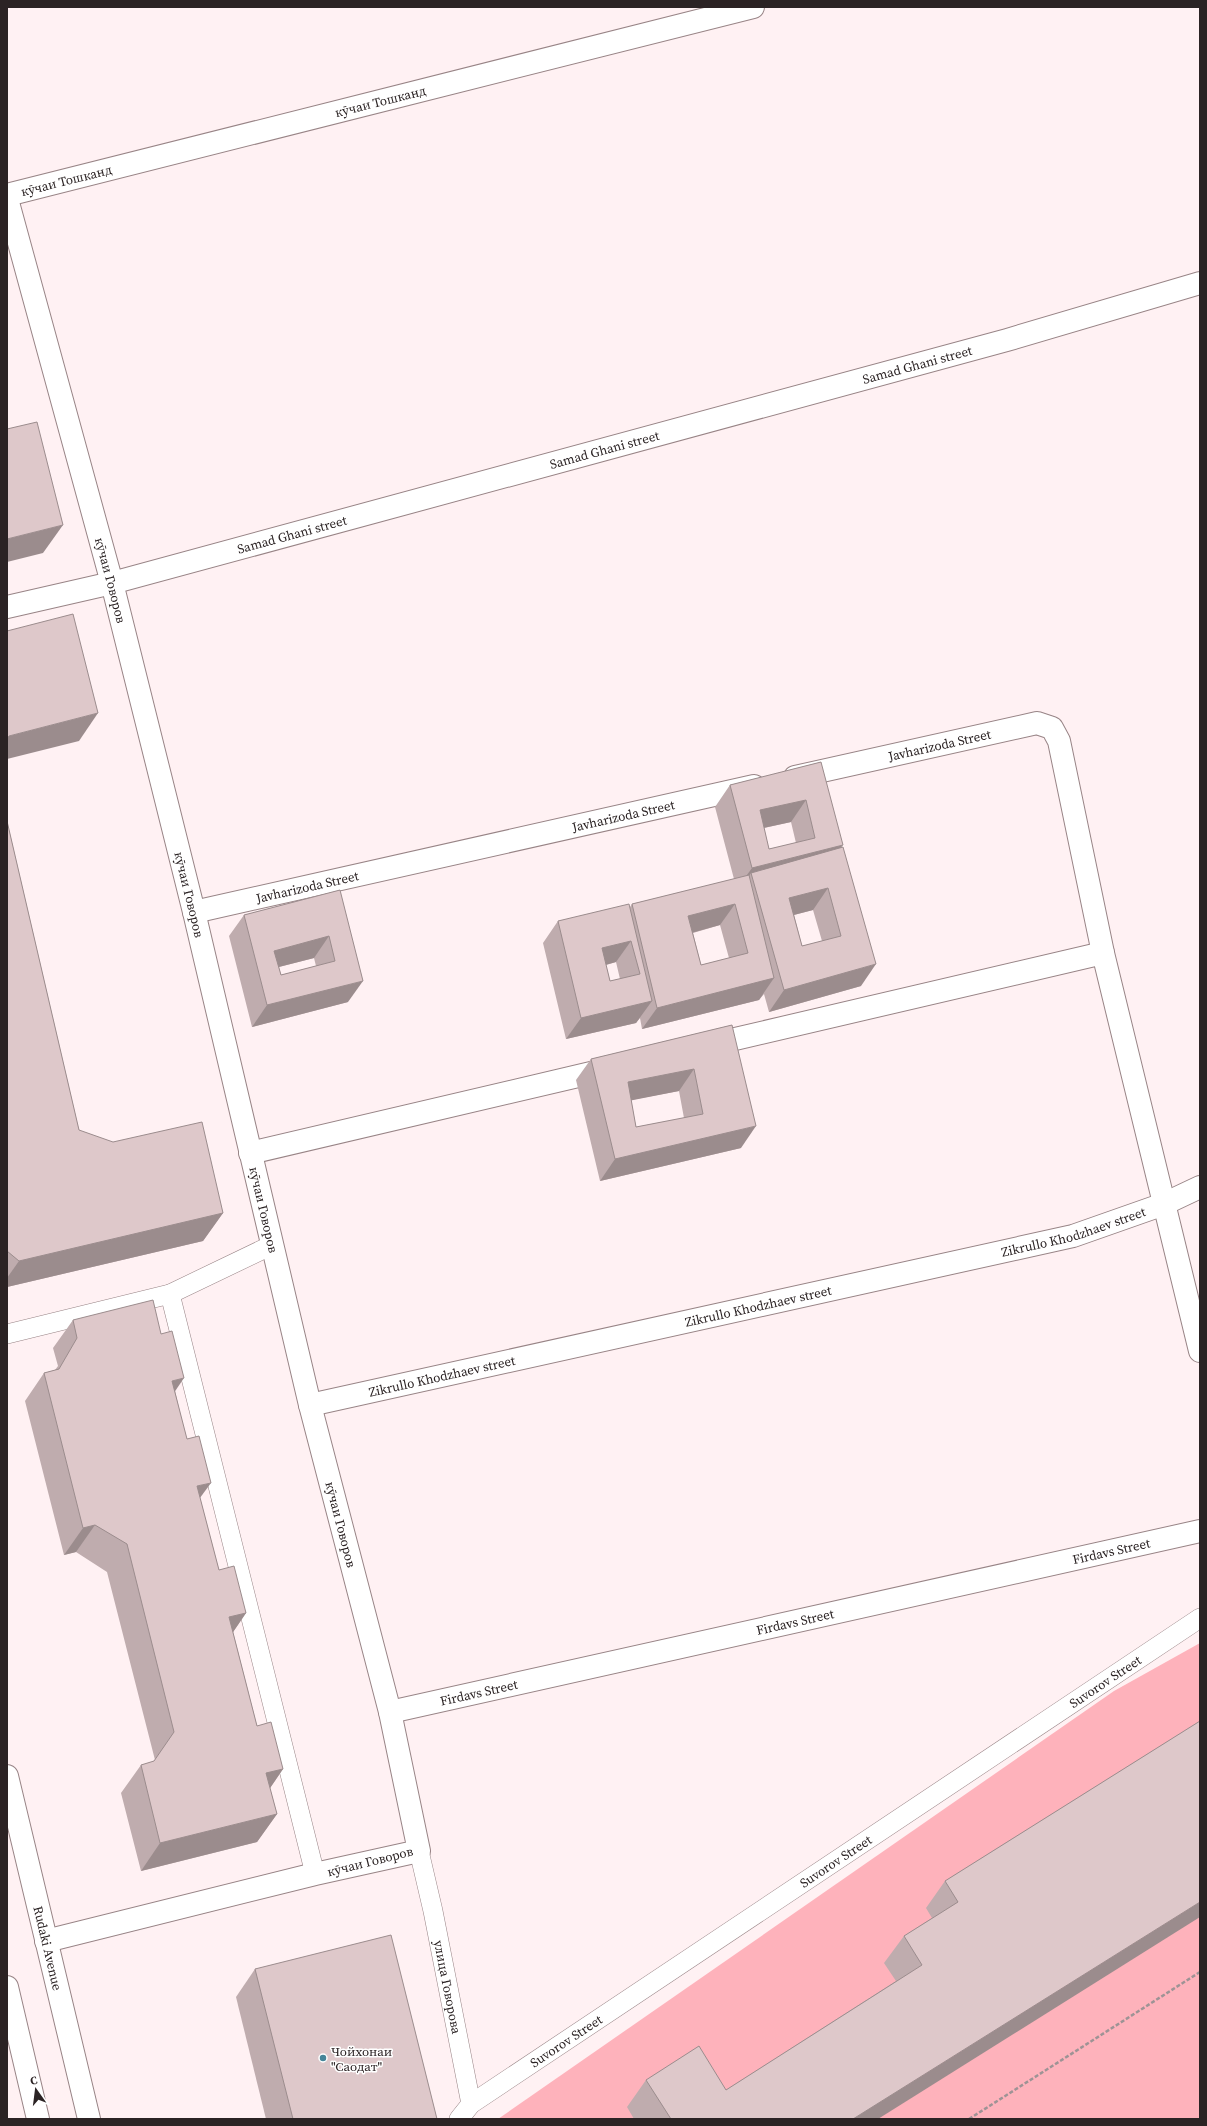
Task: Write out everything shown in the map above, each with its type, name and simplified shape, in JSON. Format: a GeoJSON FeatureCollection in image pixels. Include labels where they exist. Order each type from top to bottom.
{"type":"FeatureCollection","features":[{"type":"Feature","properties":{"kind":"main road","name":"кӯчаи Тошканд"},"geometry":{"type":"LineString","coordinates":[[7,196],[753,7]]}},
{"type":"Feature","properties":{"kind":"main road","name":"кӯчаи Говоров"},"geometry":{"type":"LineString","coordinates":[[7,199],[112,583],[194,912],[310,1405],[390,1712],[419,1851],[315,1874],[46,1941]]}},
{"type":"Feature","properties":{"kind":"main road","name":"Samad Ghani street"},"geometry":{"type":"LineString","coordinates":[[7,607],[112,583],[1007,340],[1200,283]]}},
{"type":"Feature","properties":{"kind":"main road","name":"Javharizoda Street"},"geometry":{"type":"LineString","coordinates":[[194,912],[1037,723],[1052,728],[1059,741],[1103,953]]}},
{"type":"Feature","properties":{"kind":"main road"},"geometry":{"type":"LineString","coordinates":[[684,1051],[1103,953],[1200,1351]]}},
{"type":"Feature","properties":{"kind":"main road"},"geometry":{"type":"LineString","coordinates":[[250,1153],[630,1064]]}},
{"type":"Feature","properties":{"kind":"main road","name":"Zikrullo Khodzhaev street"},"geometry":{"type":"LineString","coordinates":[[310,1405],[1073,1236],[1164,1204],[1200,1187]]}},
{"type":"Feature","properties":{"kind":"main road","name":"Firdavs Street"},"geometry":{"type":"LineString","coordinates":[[390,1712],[1200,1531]]}},
{"type":"Feature","properties":{"kind":"main road","name":"Rudaki Avenue"},"geometry":{"type":"LineString","coordinates":[[7,1776],[89,2119]]}},
{"type":"Feature","properties":{"kind":"main road"},"geometry":{"type":"LineString","coordinates":[[7,1988],[38,2119]]}},
{"type":"Feature","properties":{"kind":"lane"},"geometry":{"type":"LineString","coordinates":[[7,1334],[170,1294],[272,1245]]}},
{"type":"Feature","properties":{"kind":"lane"},"geometry":{"type":"LineString","coordinates":[[170,1294],[315,1874]]}},
{"type":"Feature","properties":{"kind":"lane","name":"Suvorov Street"},"geometry":{"type":"LineString","coordinates":[[471,2104],[1200,1618]]}},
{"type":"Feature","properties":{"kind":"lane","name":"улица Говорова"},"geometry":{"type":"LineString","coordinates":[[419,1851],[433,1911],[471,2104]]}},
{"type":"Feature","properties":{"kind":"lane"},"geometry":{"type":"LineString","coordinates":[[458,2119],[471,2104]]}},
{"type":"Feature","properties":{"kind":"path"},"geometry":{"type":"LineString","coordinates":[[969,2119],[1200,1972]]}},
{"type":"Feature","properties":{"kind":"shaded area"},"geometry":{"type":"Polygon","coordinates":[[[1200,1643],[1200,2119],[498,2119],[1114,1691],[1200,1643]]]}},
{"type":"Feature","properties":{"kind":"building"},"geometry":{"type":"Polygon","coordinates":[[[37,422],[63,525],[7,539],[7,429],[37,422]]]}},
{"type":"Feature","properties":{"kind":"building"},"geometry":{"type":"Polygon","coordinates":[[[73,614],[98,713],[9,736],[7,739],[7,631],[73,614]]]}},
{"type":"Feature","properties":{"kind":"building"},"geometry":{"type":"Polygon","coordinates":[[[821,762],[843,845],[752,868],[730,785],[821,762]],[[806,800],[760,810],[769,849],[815,838],[806,800]]]}},
{"type":"Feature","properties":{"kind":"building"},"geometry":{"type":"Polygon","coordinates":[[[7,821],[79,1130],[113,1142],[202,1122],[223,1213],[19,1261],[7,1251],[7,821]]]}},
{"type":"Feature","properties":{"kind":"building"},"geometry":{"type":"Polygon","coordinates":[[[843,847],[876,964],[784,990],[751,873],[843,847]],[[828,888],[789,898],[802,946],[841,936],[828,888]]]}},
{"type":"Feature","properties":{"kind":"building"},"geometry":{"type":"Polygon","coordinates":[[[749,875],[774,978],[657,1008],[632,904],[749,875]],[[735,904],[688,916],[701,965],[748,953],[735,904]]]}},
{"type":"Feature","properties":{"kind":"building"},"geometry":{"type":"Polygon","coordinates":[[[340,890],[363,981],[267,1005],[244,915],[340,890]],[[329,936],[274,951],[281,975],[335,961],[329,936]]]}},
{"type":"Feature","properties":{"kind":"building"},"geometry":{"type":"Polygon","coordinates":[[[629,904],[652,1001],[581,1018],[558,921],[629,904]],[[631,941],[602,948],[610,981],[640,974],[631,941]]]}},
{"type":"Feature","properties":{"kind":"building"},"geometry":{"type":"Polygon","coordinates":[[[732,1025],[756,1126],[615,1159],[591,1059],[732,1025]],[[694,1069],[628,1082],[636,1127],[703,1114],[694,1069]]]}},
{"type":"Feature","properties":{"kind":"building"},"geometry":{"type":"Polygon","coordinates":[[[153,1300],[161,1334],[172,1331],[184,1378],[172,1381],[187,1439],[199,1436],[211,1483],[197,1486],[219,1570],[234,1566],[246,1613],[229,1617],[257,1726],[271,1722],[283,1769],[266,1773],[277,1814],[160,1843],[141,1765],[154,1761],[174,1732],[127,1544],[95,1525],[83,1528],[44,1373],[59,1369],[77,1338],[73,1320],[153,1300]]]}},
{"type":"Feature","properties":{"kind":"building"},"geometry":{"type":"Polygon","coordinates":[[[1200,1721],[1200,1902],[853,2119],[671,2119],[646,2080],[699,2046],[726,2090],[922,1965],[904,1936],[958,1902],[945,1881],[1200,1721]]]}},
{"type":"Feature","properties":{"kind":"building","name":"Чойхонаи \"Саодат\""},"geometry":{"type":"Polygon","coordinates":[[[391,1935],[437,2119],[293,2119],[255,1969],[391,1935]]]}},
{"type":"Feature","properties":{"kind":"place","name":"Чойхонаи \"Саодат\""},"geometry":{"type":"Point","coordinates":[323,2058]}}]}
